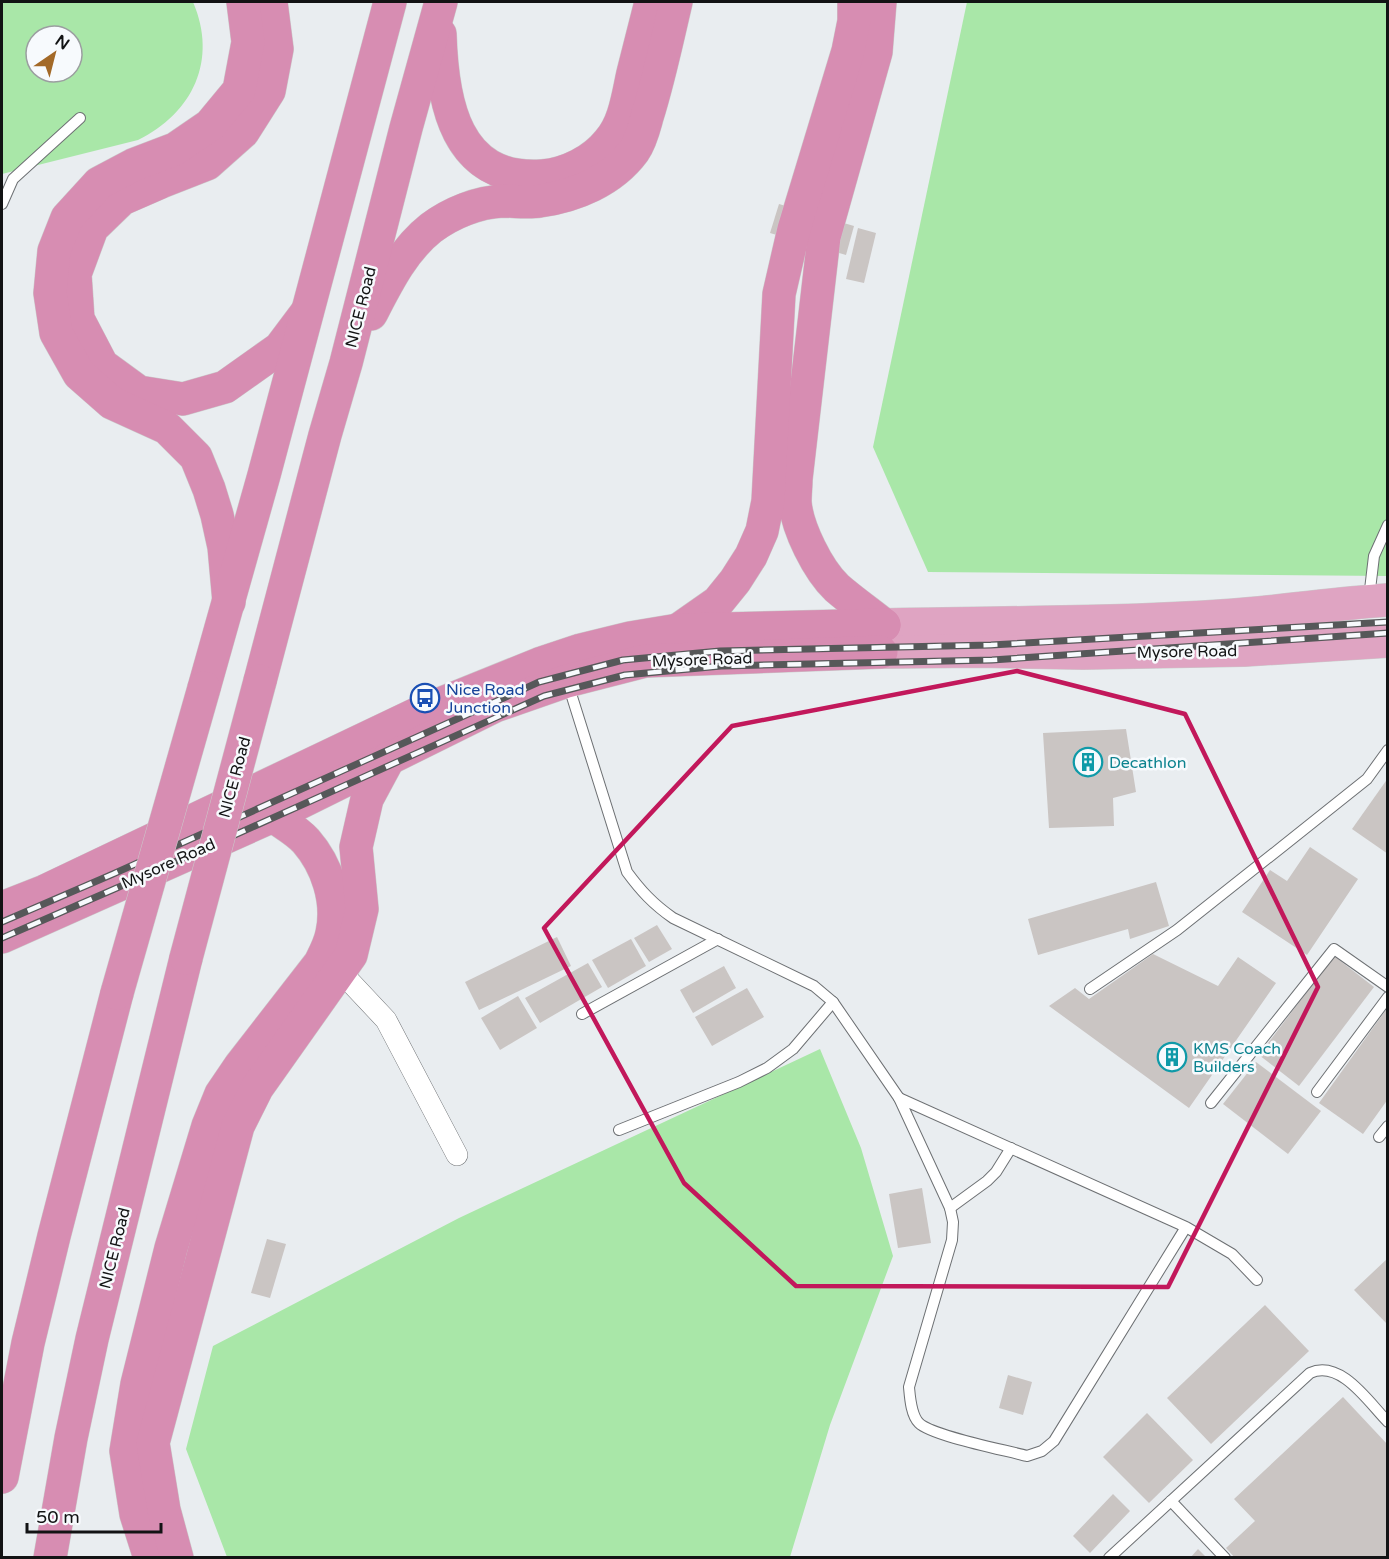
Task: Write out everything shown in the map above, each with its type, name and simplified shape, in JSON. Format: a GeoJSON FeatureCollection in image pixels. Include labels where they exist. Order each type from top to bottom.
{"type":"FeatureCollection","features":[{"type":"Feature","properties":{"kind":"highway"},"geometry":{"type":"LineString","coordinates":[[229,603],[224,547],[217,514],[195,457],[167,428],[112,403],[80,374],[56,333],[50,293],[54,251],[67,218],[99,183],[134,165],[175,149],[210,124],[239,90],[248,42],[243,2]]}},
{"type":"Feature","properties":{"kind":"highway"},"geometry":{"type":"LineString","coordinates":[[271,2],[277,49],[269,91],[243,132],[207,164],[122,199],[92,228],[75,274],[78,319],[102,365],[140,392],[183,399],[225,387],[279,348],[308,312]]}},
{"type":"Feature","properties":{"kind":"highway"},"geometry":{"type":"LineString","coordinates":[[2,1477],[28,1343],[117,993],[229,603],[390,2]]}},
{"type":"Feature","properties":{"kind":"highway"},"geometry":{"type":"LineString","coordinates":[[440,5],[441,59],[444,80],[454,121],[461,137],[475,156],[487,165],[507,173],[528,177],[545,176],[579,166],[609,142],[618,129],[626,103],[651,2]]}},
{"type":"Feature","properties":{"kind":"highway"},"geometry":{"type":"LineString","coordinates":[[346,363],[395,270],[431,228],[455,214],[478,206],[501,201],[537,202],[569,196],[597,183],[635,150],[651,104],[676,2]]}},
{"type":"Feature","properties":{"kind":"highway"},"geometry":{"type":"LineString","coordinates":[[678,630],[718,602],[751,555],[762,531],[768,501],[779,294],[794,230],[848,51],[854,21],[854,2]]}},
{"type":"Feature","properties":{"kind":"highway"},"geometry":{"type":"LineString","coordinates":[[880,2],[876,52],[824,237],[795,502],[807,543],[818,563],[836,587],[883,639]]}},
{"type":"Feature","properties":{"kind":"highway","name":"NICE Road"},"geometry":{"type":"LineString","coordinates":[[50,1557],[71,1438],[92,1339],[186,958],[440,5]]}},
{"type":"Feature","properties":{"kind":"highway","name":"Mysore Road"},"geometry":{"type":"LineString","coordinates":[[7,921],[273,816],[495,706],[567,681],[645,661],[883,639],[984,622],[1081,623],[1247,614],[1378,600]]}},
{"type":"Feature","properties":{"kind":"highway","name":"Mysore Road"},"geometry":{"type":"LineString","coordinates":[[7,921],[45,891],[425,710],[539,664],[581,650],[630,638],[678,630],[883,639],[978,651],[1083,653],[1244,650],[1388,641]]}},
{"type":"Feature","properties":{"kind":"highway"},"geometry":{"type":"LineString","coordinates":[[177,1557],[164,1510],[153,1443],[238,1126],[257,1088],[351,956],[362,909],[356,847],[367,799],[389,758]]}},
{"type":"Feature","properties":{"kind":"highway"},"geometry":{"type":"LineString","coordinates":[[150,1557],[136,1514],[126,1451],[137,1384],[171,1248],[208,1126],[221,1094],[240,1065],[320,963],[329,946],[333,930],[334,907],[329,883],[320,861],[305,840],[273,816]]}},
{"type":"Feature","properties":{"kind":"street"},"geometry":{"type":"LineString","coordinates":[[340,972],[386,1020],[457,1155]]}},
{"type":"Feature","properties":{"kind":"lane"},"geometry":{"type":"LineString","coordinates":[[2,204],[13,179],[80,118]]}},
{"type":"Feature","properties":{"kind":"lane"},"geometry":{"type":"LineString","coordinates":[[1378,600],[1374,556],[1388,525]]}},
{"type":"Feature","properties":{"kind":"lane"},"geometry":{"type":"LineString","coordinates":[[567,681],[627,872],[639,889],[654,905],[673,918],[814,986],[833,1002],[899,1098],[950,1208],[953,1222],[952,1240],[909,1387],[911,1404],[918,1422],[933,1432],[1027,1456],[1042,1451],[1054,1442],[1186,1227]]}},
{"type":"Feature","properties":{"kind":"lane"},"geometry":{"type":"LineString","coordinates":[[1090,989],[1177,930],[1283,846],[1366,779],[1388,750]]}},
{"type":"Feature","properties":{"kind":"lane"},"geometry":{"type":"LineString","coordinates":[[582,1014],[718,939]]}},
{"type":"Feature","properties":{"kind":"lane"},"geometry":{"type":"LineString","coordinates":[[1211,1102],[1334,950],[1388,987]]}},
{"type":"Feature","properties":{"kind":"lane"},"geometry":{"type":"LineString","coordinates":[[1317,1092],[1388,997]]}},
{"type":"Feature","properties":{"kind":"lane"},"geometry":{"type":"LineString","coordinates":[[619,1130],[740,1082],[767,1068],[793,1049],[833,1002]]}},
{"type":"Feature","properties":{"kind":"lane"},"geometry":{"type":"LineString","coordinates":[[899,1098],[1186,1227],[1232,1254],[1257,1280]]}},
{"type":"Feature","properties":{"kind":"lane"},"geometry":{"type":"LineString","coordinates":[[1379,1137],[1388,1126]]}},
{"type":"Feature","properties":{"kind":"lane"},"geometry":{"type":"LineString","coordinates":[[950,1208],[987,1181],[996,1172],[1011,1148]]}},
{"type":"Feature","properties":{"kind":"lane"},"geometry":{"type":"LineString","coordinates":[[1109,1557],[1310,1373],[1317,1370],[1335,1372],[1344,1377],[1388,1422]]}},
{"type":"Feature","properties":{"kind":"lane"},"geometry":{"type":"LineString","coordinates":[[1171,1501],[1225,1557]]}},
{"type":"Feature","properties":{"kind":"highlighted area"},"geometry":{"type":"Polygon","coordinates":[[[1017,671],[1185,714],[1318,987],[1168,1287],[796,1286],[684,1183],[544,928],[732,726],[1017,671]]]}},
{"type":"Feature","properties":{"kind":"green space"},"geometry":{"type":"Polygon","coordinates":[[[2,2],[193,2],[200,23],[203,44],[201,64],[195,83],[186,100],[173,115],[157,129],[138,140],[2,174],[2,2]]]}},
{"type":"Feature","properties":{"kind":"green space"},"geometry":{"type":"Polygon","coordinates":[[[967,2],[1387,2],[1387,576],[928,572],[873,447],[967,2]]]}},
{"type":"Feature","properties":{"kind":"green space"},"geometry":{"type":"Polygon","coordinates":[[[820,1049],[861,1148],[893,1256],[830,1425],[790,1557],[227,1557],[186,1449],[213,1346],[459,1218],[820,1049]]]}},
{"type":"Feature","properties":{"kind":"building"},"geometry":{"type":"Polygon","coordinates":[[[779,204],[854,226],[846,255],[770,233],[779,204]]]}},
{"type":"Feature","properties":{"kind":"building"},"geometry":{"type":"Polygon","coordinates":[[[858,228],[876,233],[864,283],[846,279],[858,228]]]}},
{"type":"Feature","properties":{"kind":"building","name":"Decathlon"},"geometry":{"type":"Polygon","coordinates":[[[1126,729],[1136,792],[1113,798],[1114,826],[1049,828],[1043,733],[1126,729]]]}},
{"type":"Feature","properties":{"kind":"building"},"geometry":{"type":"Polygon","coordinates":[[[1388,778],[1388,854],[1352,829],[1388,778]]]}},
{"type":"Feature","properties":{"kind":"building"},"geometry":{"type":"Polygon","coordinates":[[[1310,847],[1358,879],[1307,955],[1242,912],[1270,870],[1287,881],[1310,847]]]}},
{"type":"Feature","properties":{"kind":"building"},"geometry":{"type":"Polygon","coordinates":[[[1156,882],[1169,926],[1130,939],[1128,929],[1038,955],[1028,919],[1156,882]]]}},
{"type":"Feature","properties":{"kind":"building"},"geometry":{"type":"Polygon","coordinates":[[[657,925],[672,949],[649,962],[634,938],[657,925]]]}},
{"type":"Feature","properties":{"kind":"building"},"geometry":{"type":"Polygon","coordinates":[[[557,937],[571,966],[479,1010],[465,982],[557,937]]]}},
{"type":"Feature","properties":{"kind":"building"},"geometry":{"type":"Polygon","coordinates":[[[631,939],[646,966],[608,988],[592,960],[631,939]]]}},
{"type":"Feature","properties":{"kind":"building","name":"KMS Coach Builders"},"geometry":{"type":"Polygon","coordinates":[[[1153,954],[1218,986],[1238,957],[1276,983],[1189,1108],[1049,1006],[1075,988],[1089,999],[1153,954]]]}},
{"type":"Feature","properties":{"kind":"building"},"geometry":{"type":"Polygon","coordinates":[[[1334,956],[1374,987],[1299,1086],[1259,1055],[1334,956]]]}},
{"type":"Feature","properties":{"kind":"building"},"geometry":{"type":"Polygon","coordinates":[[[588,963],[602,987],[540,1023],[525,998],[588,963]]]}},
{"type":"Feature","properties":{"kind":"building"},"geometry":{"type":"Polygon","coordinates":[[[724,966],[736,988],[693,1013],[680,990],[724,966]]]}},
{"type":"Feature","properties":{"kind":"building"},"geometry":{"type":"Polygon","coordinates":[[[747,988],[764,1017],[712,1046],[695,1017],[747,988]]]}},
{"type":"Feature","properties":{"kind":"building"},"geometry":{"type":"Polygon","coordinates":[[[518,996],[537,1028],[500,1050],[481,1018],[518,996]]]}},
{"type":"Feature","properties":{"kind":"building"},"geometry":{"type":"Polygon","coordinates":[[[1388,1007],[1388,1099],[1363,1134],[1319,1103],[1388,1007]]]}},
{"type":"Feature","properties":{"kind":"building"},"geometry":{"type":"Polygon","coordinates":[[[1256,1062],[1321,1111],[1288,1154],[1223,1104],[1256,1062]]]}},
{"type":"Feature","properties":{"kind":"building"},"geometry":{"type":"Polygon","coordinates":[[[922,1188],[931,1243],[898,1248],[889,1194],[922,1188]]]}},
{"type":"Feature","properties":{"kind":"building"},"geometry":{"type":"Polygon","coordinates":[[[267,1239],[286,1244],[270,1298],[251,1293],[267,1239]]]}},
{"type":"Feature","properties":{"kind":"building"},"geometry":{"type":"Polygon","coordinates":[[[1388,1258],[1388,1325],[1354,1290],[1388,1258]]]}},
{"type":"Feature","properties":{"kind":"building"},"geometry":{"type":"Polygon","coordinates":[[[1265,1305],[1309,1351],[1211,1444],[1167,1398],[1265,1305]]]}},
{"type":"Feature","properties":{"kind":"building"},"geometry":{"type":"Polygon","coordinates":[[[1008,1375],[1032,1382],[1023,1415],[999,1408],[1008,1375]]]}},
{"type":"Feature","properties":{"kind":"building"},"geometry":{"type":"Polygon","coordinates":[[[1343,1397],[1388,1445],[1388,1558],[1235,1558],[1226,1548],[1255,1521],[1234,1499],[1343,1397]]]}},
{"type":"Feature","properties":{"kind":"building"},"geometry":{"type":"Polygon","coordinates":[[[1147,1413],[1193,1460],[1149,1503],[1103,1457],[1147,1413]]]}},
{"type":"Feature","properties":{"kind":"building"},"geometry":{"type":"Polygon","coordinates":[[[1113,1494],[1130,1511],[1090,1553],[1073,1536],[1113,1494]]]}},
{"type":"Feature","properties":{"kind":"building"},"geometry":{"type":"Polygon","coordinates":[[[1198,1549],[1207,1558],[1190,1558],[1198,1549]]]}},
{"type":"Feature","properties":{"kind":"railway"},"geometry":{"type":"LineString","coordinates":[[2,922],[539,682],[623,660],[720,651],[991,645],[1388,622]]}},
{"type":"Feature","properties":{"kind":"railway"},"geometry":{"type":"LineString","coordinates":[[2,938],[544,696],[625,675],[721,666],[992,660],[1388,633]]}},
{"type":"Feature","properties":{"kind":"place","name":"Nice Road Junction"},"geometry":{"type":"Point","coordinates":[425,698]}},
{"type":"Feature","properties":{"kind":"place","name":"Decathlon"},"geometry":{"type":"Point","coordinates":[1088,762]}},
{"type":"Feature","properties":{"kind":"place","name":"KMS Coach Builders"},"geometry":{"type":"Point","coordinates":[1172,1057]}}]}
